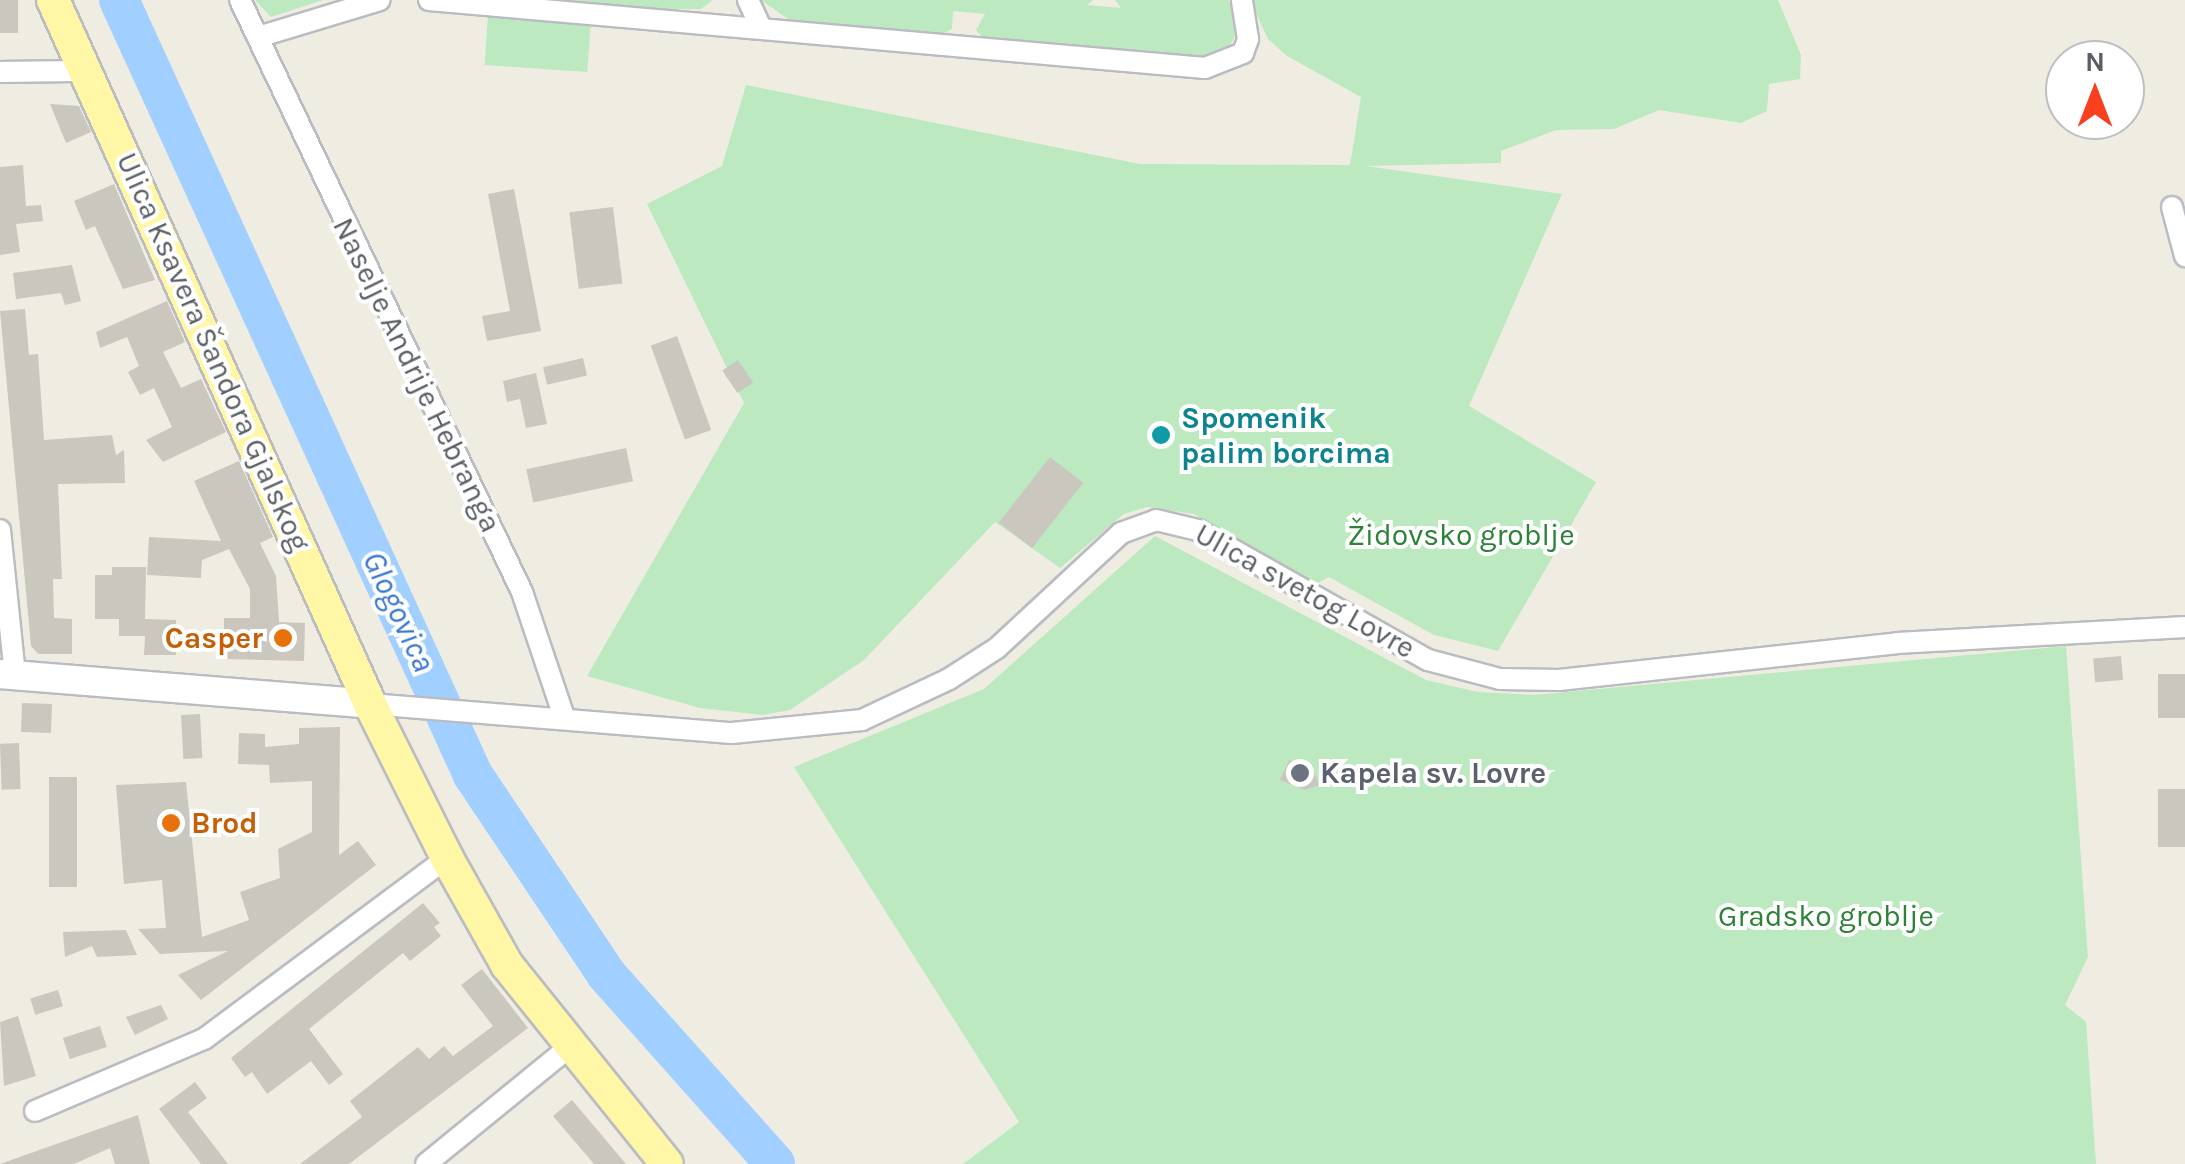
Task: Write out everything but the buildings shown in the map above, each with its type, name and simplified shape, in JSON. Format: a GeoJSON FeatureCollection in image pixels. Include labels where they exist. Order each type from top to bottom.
{"type":"FeatureCollection","features":[{"type":"Feature","properties":{"kind":"main road","name":"Ulica Ksavera Šandora Gjalskog"},"geometry":{"type":"LineString","coordinates":[[53,0],[386,706],[446,858],[508,965],[568,1048],[668,1164]]}},
{"type":"Feature","properties":{"kind":"main road"},"geometry":{"type":"LineString","coordinates":[[8,674],[386,706]]}},
{"type":"Feature","properties":{"kind":"street","name":"Naselje Andrije Hebranga"},"geometry":{"type":"LineString","coordinates":[[240,0],[522,592],[564,717]]}},
{"type":"Feature","properties":{"kind":"street"},"geometry":{"type":"LineString","coordinates":[[258,37],[380,0]]}},
{"type":"Feature","properties":{"kind":"street"},"geometry":{"type":"LineString","coordinates":[[428,0],[760,26],[1205,68],[1243,53],[1248,38],[1242,0]]}},
{"type":"Feature","properties":{"kind":"street"},"geometry":{"type":"LineString","coordinates":[[748,0],[760,26]]}},
{"type":"Feature","properties":{"kind":"street"},"geometry":{"type":"LineString","coordinates":[[0,72],[86,70]]}},
{"type":"Feature","properties":{"kind":"street"},"geometry":{"type":"LineString","coordinates":[[2172,207],[2185,256]]}},
{"type":"Feature","properties":{"kind":"street","name":"Ulica svetog Lovre"},"geometry":{"type":"LineString","coordinates":[[386,706],[732,733],[862,720],[949,680],[997,648],[1121,532],[1156,520],[1198,530],[1428,660],[1500,679],[1721,666],[1898,644],[2185,627]]}},
{"type":"Feature","properties":{"kind":"street"},"geometry":{"type":"LineString","coordinates":[[0,530],[8,674]]}},
{"type":"Feature","properties":{"kind":"street"},"geometry":{"type":"LineString","coordinates":[[35,1111],[204,1039],[446,858]]}},
{"type":"Feature","properties":{"kind":"street"},"geometry":{"type":"LineString","coordinates":[[426,1164],[568,1048]]}},
{"type":"Feature","properties":{"kind":"green space"},"geometry":{"type":"Polygon","coordinates":[[[255,0],[323,0],[271,17],[255,0]]]}},
{"type":"Feature","properties":{"kind":"green space"},"geometry":{"type":"Polygon","coordinates":[[[571,0],[713,0],[701,9],[662,9],[571,0]]]}},
{"type":"Feature","properties":{"kind":"green space"},"geometry":{"type":"Polygon","coordinates":[[[761,0],[1093,0],[1087,5],[1121,8],[1115,0],[1229,0],[1238,30],[1226,53],[1214,57],[983,38],[976,30],[985,14],[953,11],[952,29],[940,35],[788,19],[761,0]]]}},
{"type":"Feature","properties":{"kind":"green space","name":"Židovsko groblje"},"geometry":{"type":"Polygon","coordinates":[[[1250,0],[1778,0],[1801,55],[1800,79],[1769,84],[1767,111],[1741,123],[1659,110],[1614,129],[1556,130],[1501,151],[1501,163],[1366,166],[1562,194],[1469,406],[1596,482],[1498,651],[1434,635],[1329,577],[1316,584],[1194,514],[1147,507],[1124,514],[1060,568],[995,522],[864,660],[790,710],[763,715],[700,708],[587,676],[744,403],[647,204],[722,166],[746,85],[1140,164],[1350,165],[1361,97],[1287,56],[1268,39],[1250,0]]]}},
{"type":"Feature","properties":{"kind":"green space"},"geometry":{"type":"Polygon","coordinates":[[[488,16],[591,23],[587,72],[485,65],[488,16]]]}},
{"type":"Feature","properties":{"kind":"green space","name":"Gradsko groblje"},"geometry":{"type":"Polygon","coordinates":[[[1155,536],[1426,680],[1478,692],[1534,695],[2066,646],[2088,957],[2065,1005],[2086,1022],[2096,1164],[963,1164],[1019,1122],[794,767],[984,689],[1155,536]]]}},
{"type":"Feature","properties":{"kind":"waterway","name":"Glogovica"},"geometry":{"type":"LineString","coordinates":[[119,0],[473,775],[606,974],[775,1164]]}},
{"type":"Feature","properties":{"kind":"place","name":"Spomenik palim borcima"},"geometry":{"type":"Point","coordinates":[1161,435]}},
{"type":"Feature","properties":{"kind":"place","name":"Casper"},"geometry":{"type":"Point","coordinates":[283,638]}},
{"type":"Feature","properties":{"kind":"place","name":"Kapela sv. Lovre"},"geometry":{"type":"Point","coordinates":[1300,773]}},
{"type":"Feature","properties":{"kind":"place","name":"Brod"},"geometry":{"type":"Point","coordinates":[171,823]}}]}
